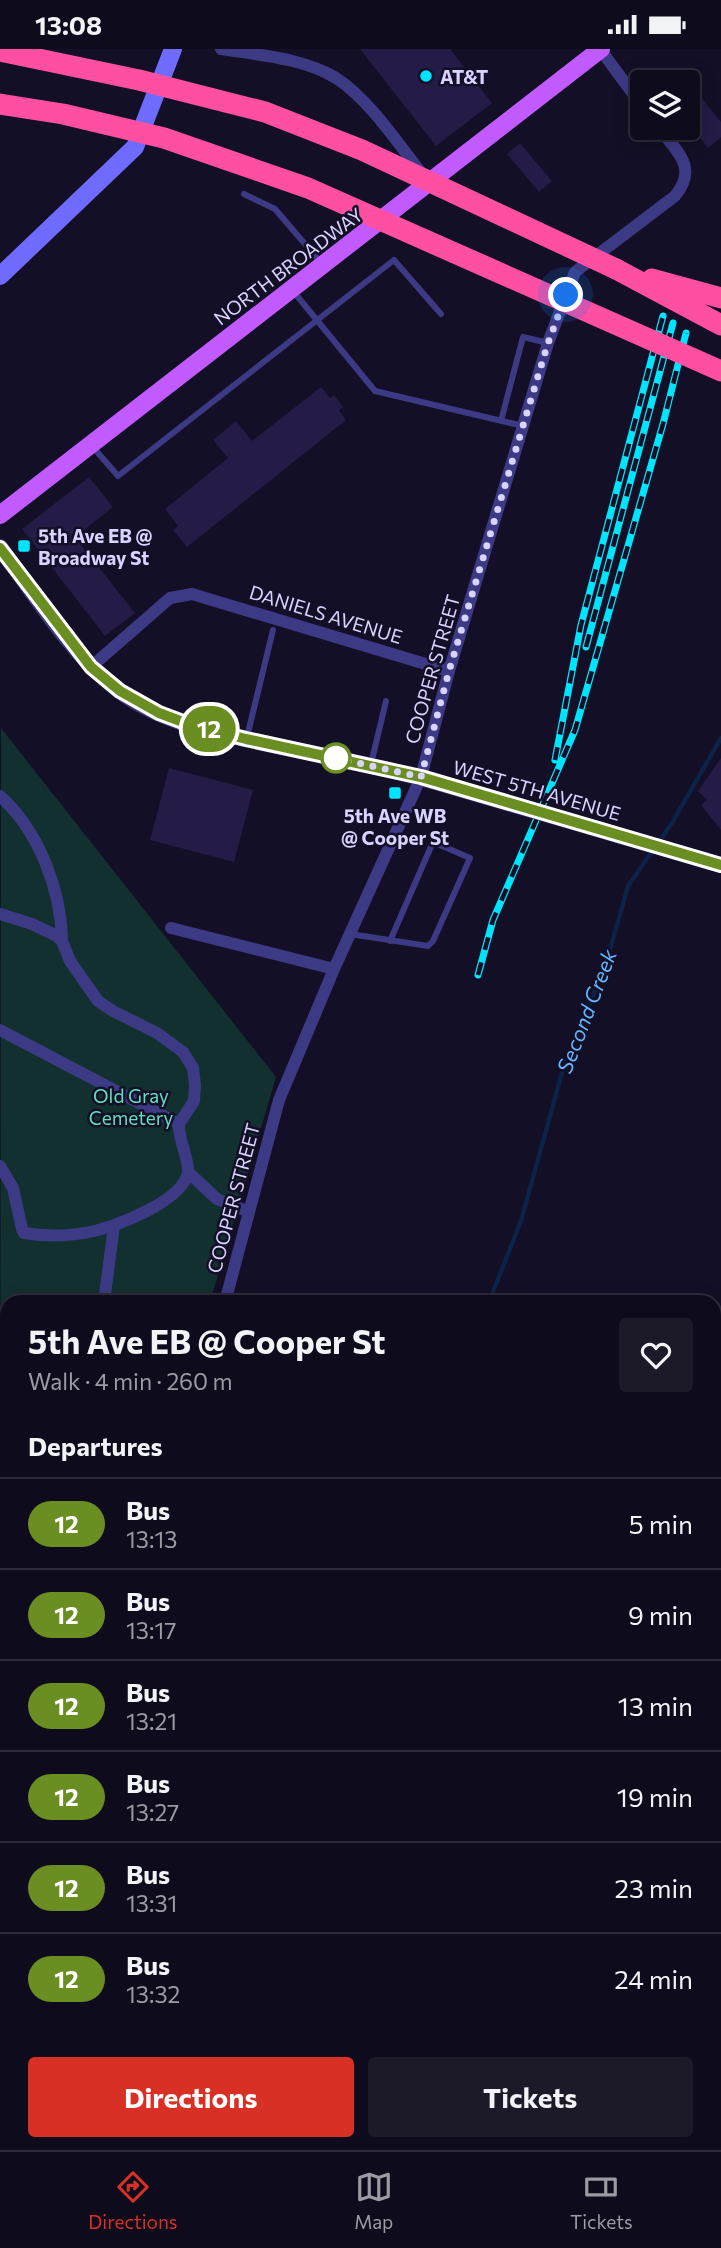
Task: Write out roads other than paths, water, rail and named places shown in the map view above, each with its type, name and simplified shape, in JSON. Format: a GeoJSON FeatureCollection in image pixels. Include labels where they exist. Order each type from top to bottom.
{"type":"FeatureCollection","features":[{"type":"Feature","properties":{"kind":"highway"},"geometry":{"type":"LineString","coordinates":[[0,51],[139,80],[265,112],[362,150],[616,269],[721,325]]}},
{"type":"Feature","properties":{"kind":"highway"},"geometry":{"type":"LineString","coordinates":[[0,104],[63,114],[164,138],[308,188],[721,370]]}},
{"type":"Feature","properties":{"kind":"highway"},"geometry":{"type":"LineString","coordinates":[[616,269],[721,298]]}},
{"type":"Feature","properties":{"kind":"main road"},"geometry":{"type":"LineString","coordinates":[[0,277],[135,147],[173,49]]}},
{"type":"Feature","properties":{"kind":"main road","name":"NORTH BROADWAY"},"geometry":{"type":"LineString","coordinates":[[0,515],[601,49]]}},
{"type":"Feature","properties":{"kind":"street"},"geometry":{"type":"LineString","coordinates":[[221,49],[269,53],[310,66],[336,78],[361,99],[429,184]]}},
{"type":"Feature","properties":{"kind":"street"},"geometry":{"type":"LineString","coordinates":[[601,49],[630,89]]}},
{"type":"Feature","properties":{"kind":"street","name":"COOPER STREET"},"geometry":{"type":"LineString","coordinates":[[227,1295],[279,1100],[334,969],[421,777],[449,671],[548,343],[575,272],[675,196],[683,186],[686,164],[668,140]]}},
{"type":"Feature","properties":{"kind":"street","name":"WEST 5TH AVENUE"},"geometry":{"type":"LineString","coordinates":[[0,547],[91,667],[120,691],[159,713],[191,725],[246,739],[421,777],[721,866]]}},
{"type":"Feature","properties":{"kind":"street","name":"DANIELS AVENUE"},"geometry":{"type":"LineString","coordinates":[[91,667],[170,598],[192,594],[449,671]]}},
{"type":"Feature","properties":{"kind":"street"},"geometry":{"type":"LineString","coordinates":[[0,796],[25,824],[40,854],[58,904],[62,941],[75,968],[97,1000],[166,1038],[190,1061],[195,1074],[194,1101],[179,1125],[188,1173],[184,1181],[170,1197],[114,1226],[68,1235],[24,1233],[13,1188],[0,1166]]}},
{"type":"Feature","properties":{"kind":"street"},"geometry":{"type":"LineString","coordinates":[[0,914],[46,929],[62,941]]}},
{"type":"Feature","properties":{"kind":"street"},"geometry":{"type":"LineString","coordinates":[[171,928],[334,969]]}},
{"type":"Feature","properties":{"kind":"street"},"geometry":{"type":"LineString","coordinates":[[0,1030],[179,1125]]}},
{"type":"Feature","properties":{"kind":"street"},"geometry":{"type":"LineString","coordinates":[[188,1173],[217,1199],[249,1212]]}},
{"type":"Feature","properties":{"kind":"street"},"geometry":{"type":"LineString","coordinates":[[105,1295],[114,1226]]}},
{"type":"Feature","properties":{"kind":"lane"},"geometry":{"type":"LineString","coordinates":[[244,194],[275,209],[323,266]]}},
{"type":"Feature","properties":{"kind":"lane"},"geometry":{"type":"LineString","coordinates":[[90,445],[118,476],[394,260],[441,314]]}},
{"type":"Feature","properties":{"kind":"lane"},"geometry":{"type":"LineString","coordinates":[[292,290],[375,391],[523,426]]}},
{"type":"Feature","properties":{"kind":"lane"},"geometry":{"type":"LineString","coordinates":[[501,421],[523,337],[548,343]]}},
{"type":"Feature","properties":{"kind":"lane"},"geometry":{"type":"LineString","coordinates":[[246,739],[273,631]]}},
{"type":"Feature","properties":{"kind":"lane"},"geometry":{"type":"LineString","coordinates":[[370,766],[386,701]]}},
{"type":"Feature","properties":{"kind":"lane"},"geometry":{"type":"LineString","coordinates":[[350,934],[390,941],[428,946],[433,941],[470,858],[433,842],[390,941]]}},
{"type":"Feature","properties":{"kind":"waterway","name":"Second Creek"},"geometry":{"type":"LineString","coordinates":[[492,1295],[521,1221],[563,1069],[606,964],[628,886],[672,823],[721,738]]}},
{"type":"Feature","properties":{"kind":"railway"},"geometry":{"type":"LineString","coordinates":[[555,760],[581,625],[663,316]]}},
{"type":"Feature","properties":{"kind":"railway"},"geometry":{"type":"LineString","coordinates":[[586,647],[673,323]]}},
{"type":"Feature","properties":{"kind":"railway"},"geometry":{"type":"LineString","coordinates":[[478,975],[493,920],[575,730],[663,424],[686,333]]}},
{"type":"Feature","properties":{"kind":"place","name":"AT&T"},"geometry":{"type":"Point","coordinates":[426,76]}},
{"type":"Feature","properties":{"kind":"place","name":"5th Ave EB @ Broadway St"},"geometry":{"type":"Point","coordinates":[24,546]}},
{"type":"Feature","properties":{"kind":"place","name":"5th Ave WB @ Cooper St"},"geometry":{"type":"Point","coordinates":[395,793]}},
{"type":"Feature","properties":{"kind":"park label","name":"Old Gray Cemetery"},"geometry":{"type":"Point","coordinates":[131,1106]}}]}
